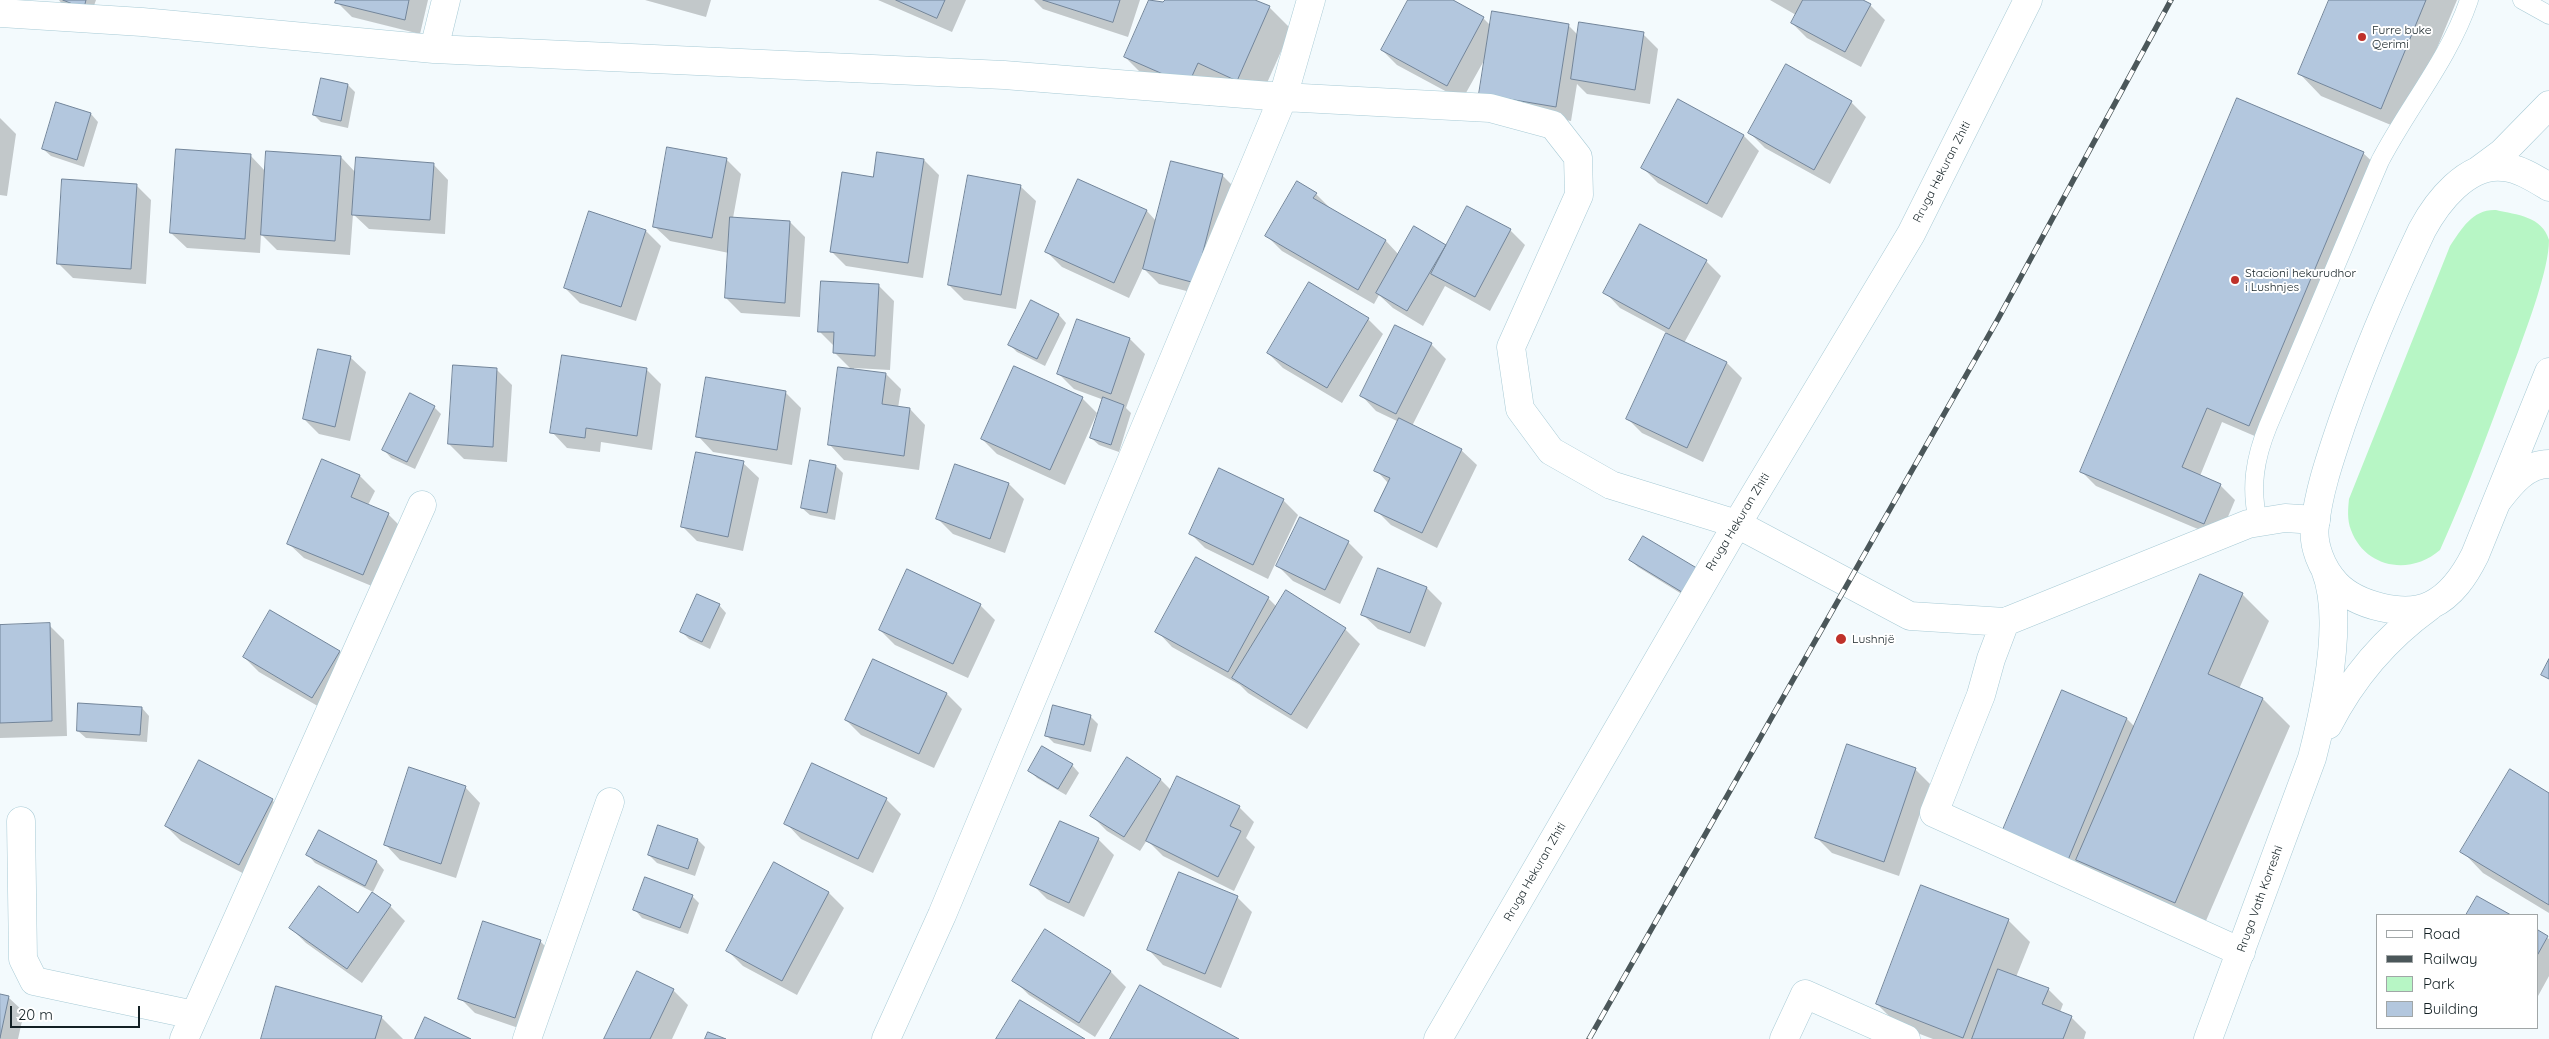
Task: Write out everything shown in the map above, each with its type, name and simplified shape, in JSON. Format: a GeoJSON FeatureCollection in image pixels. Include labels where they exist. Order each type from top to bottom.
{"type":"FeatureCollection","features":[{"type":"Feature","properties":{"kind":"street"},"geometry":{"type":"LineString","coordinates":[[434,49],[446,0]]}},
{"type":"Feature","properties":{"kind":"street"},"geometry":{"type":"LineString","coordinates":[[886,1039],[942,915],[1283,97],[1311,0]]}},
{"type":"Feature","properties":{"kind":"street","name":"Rruga Hekuran Zhiti"},"geometry":{"type":"LineString","coordinates":[[1438,1039],[1737,524],[1911,234],[2028,0]]}},
{"type":"Feature","properties":{"kind":"street"},"geometry":{"type":"LineString","coordinates":[[0,12],[143,11],[434,49],[1004,75],[1283,97],[1490,108],[1553,125],[1578,157],[1579,195],[1510,347],[1520,409],[1551,451],[1611,485],[1737,524],[1910,616],[2005,622],[2152,561],[2258,521],[2285,518],[2316,520]]}},
{"type":"Feature","properties":{"kind":"street"},"geometry":{"type":"LineString","coordinates":[[2436,602],[2419,609],[2409,610],[2376,605],[2352,595],[2336,585],[2324,566],[2316,546],[2316,520],[2327,468],[2352,395],[2414,246],[2428,218],[2443,198],[2502,153],[2549,105]]}},
{"type":"Feature","properties":{"kind":"street"},"geometry":{"type":"LineString","coordinates":[[2478,171],[2505,167],[2520,172],[2549,187]]}},
{"type":"Feature","properties":{"kind":"street","name":"Rruga Vath Korreshi"},"geometry":{"type":"LineString","coordinates":[[2208,1039],[2312,758],[2329,722],[2373,657],[2397,632],[2451,590],[2467,570],[2549,372]]}},
{"type":"Feature","properties":{"kind":"street"},"geometry":{"type":"LineString","coordinates":[[2493,507],[2513,482],[2526,470],[2539,465],[2549,464]]}},
{"type":"Feature","properties":{"kind":"street"},"geometry":{"type":"LineString","coordinates":[[21,821],[23,959],[34,981],[189,1027],[422,505]]}},
{"type":"Feature","properties":{"kind":"street","name":"Rruga Vath Korreshi"},"geometry":{"type":"LineString","coordinates":[[2312,758],[2329,688],[2331,661],[2332,613],[2329,583],[2324,566]]}},
{"type":"Feature","properties":{"kind":"street"},"geometry":{"type":"LineString","coordinates":[[2005,622],[1991,659],[1981,695],[1934,813],[2241,952]]}},
{"type":"Feature","properties":{"kind":"street"},"geometry":{"type":"LineString","coordinates":[[527,1039],[610,802]]}},
{"type":"Feature","properties":{"kind":"street"},"geometry":{"type":"LineString","coordinates":[[1784,1039],[1805,994],[1906,1039]]}},
{"type":"Feature","properties":{"kind":"lane"},"geometry":{"type":"LineString","coordinates":[[2258,521],[2253,482],[2256,459],[2268,426],[2380,161],[2398,127],[2448,49],[2469,0]]}},
{"type":"Feature","properties":{"kind":"lane"},"geometry":{"type":"LineString","coordinates":[[2522,0],[2549,15]]}},
{"type":"Feature","properties":{"kind":"green space"},"geometry":{"type":"Polygon","coordinates":[[[2496,210],[2520,215],[2535,221],[2546,232],[2549,240],[2546,266],[2518,352],[2461,501],[2440,550],[2428,558],[2415,563],[2402,565],[2377,560],[2358,543],[2351,530],[2348,511],[2349,499],[2450,246],[2464,226],[2475,216],[2496,210]]]}},
{"type":"Feature","properties":{"kind":"building"},"geometry":{"type":"Polygon","coordinates":[[[63,0],[86,0],[84,8],[63,0]]]}},
{"type":"Feature","properties":{"kind":"building"},"geometry":{"type":"Polygon","coordinates":[[[336,0],[409,0],[405,20],[335,3],[336,0]]]}},
{"type":"Feature","properties":{"kind":"building"},"geometry":{"type":"Polygon","coordinates":[[[896,0],[945,0],[937,18],[896,0]]]}},
{"type":"Feature","properties":{"kind":"building"},"geometry":{"type":"Polygon","coordinates":[[[1043,0],[1120,0],[1113,22],[1043,0]]]}},
{"type":"Feature","properties":{"kind":"building"},"geometry":{"type":"Polygon","coordinates":[[[1149,0],[1163,2],[1165,0],[1255,0],[1270,6],[1237,81],[1198,63],[1188,85],[1124,57],[1149,0]]]}},
{"type":"Feature","properties":{"kind":"building"},"geometry":{"type":"Polygon","coordinates":[[[1408,0],[1453,0],[1484,17],[1447,86],[1381,50],[1408,0]]]}},
{"type":"Feature","properties":{"kind":"building"},"geometry":{"type":"Polygon","coordinates":[[[1803,0],[1863,0],[1871,4],[1845,52],[1791,23],[1803,0]]]}},
{"type":"Feature","properties":{"kind":"building","name":"Furre buke Qerimi"},"geometry":{"type":"Polygon","coordinates":[[[2329,0],[2426,0],[2381,109],[2298,74],[2329,0]]]}},
{"type":"Feature","properties":{"kind":"building"},"geometry":{"type":"Polygon","coordinates":[[[1492,11],[1569,24],[1556,107],[1479,94],[1492,11]]]}},
{"type":"Feature","properties":{"kind":"building"},"geometry":{"type":"Polygon","coordinates":[[[1579,22],[1644,32],[1635,90],[1571,79],[1579,22]]]}},
{"type":"Feature","properties":{"kind":"building"},"geometry":{"type":"Polygon","coordinates":[[[1786,64],[1852,101],[1814,170],[1748,133],[1786,64]]]}},
{"type":"Feature","properties":{"kind":"building"},"geometry":{"type":"Polygon","coordinates":[[[321,78],[348,84],[341,121],[313,115],[321,78]]]}},
{"type":"Feature","properties":{"kind":"building","name":"Stacioni hekurudhor i Lushnjes"},"geometry":{"type":"Polygon","coordinates":[[[2237,98],[2364,152],[2249,426],[2207,408],[2182,467],[2221,484],[2204,524],[2080,472],[2237,98]]]}},
{"type":"Feature","properties":{"kind":"building"},"geometry":{"type":"Polygon","coordinates":[[[1678,99],[1744,135],[1707,204],[1641,168],[1678,99]]]}},
{"type":"Feature","properties":{"kind":"building"},"geometry":{"type":"Polygon","coordinates":[[[56,102],[91,113],[77,160],[42,149],[56,102]]]}},
{"type":"Feature","properties":{"kind":"building"},"geometry":{"type":"Polygon","coordinates":[[[667,147],[727,158],[712,238],[653,227],[667,147]]]}},
{"type":"Feature","properties":{"kind":"building"},"geometry":{"type":"Polygon","coordinates":[[[176,149],[251,154],[245,239],[170,233],[176,149]]]}},
{"type":"Feature","properties":{"kind":"building"},"geometry":{"type":"Polygon","coordinates":[[[266,151],[341,156],[335,241],[261,235],[266,151]]]}},
{"type":"Feature","properties":{"kind":"building"},"geometry":{"type":"Polygon","coordinates":[[[877,152],[924,159],[908,263],[830,252],[842,172],[873,177],[877,152]]]}},
{"type":"Feature","properties":{"kind":"building"},"geometry":{"type":"Polygon","coordinates":[[[356,157],[434,163],[430,220],[352,215],[356,157]]]}},
{"type":"Feature","properties":{"kind":"building"},"geometry":{"type":"Polygon","coordinates":[[[1171,161],[1223,174],[1195,283],[1143,269],[1171,161]]]}},
{"type":"Feature","properties":{"kind":"building"},"geometry":{"type":"Polygon","coordinates":[[[968,175],[1021,185],[1001,295],[948,285],[968,175]]]}},
{"type":"Feature","properties":{"kind":"building"},"geometry":{"type":"Polygon","coordinates":[[[62,179],[137,184],[131,269],[57,264],[62,179]]]}},
{"type":"Feature","properties":{"kind":"building"},"geometry":{"type":"Polygon","coordinates":[[[1078,179],[1147,210],[1114,283],[1045,252],[1078,179]]]}},
{"type":"Feature","properties":{"kind":"building"},"geometry":{"type":"Polygon","coordinates":[[[1297,181],[1317,193],[1313,198],[1386,240],[1358,290],[1265,236],[1297,181]]]}},
{"type":"Feature","properties":{"kind":"building"},"geometry":{"type":"Polygon","coordinates":[[[1467,206],[1511,229],[1475,297],[1431,274],[1467,206]]]}},
{"type":"Feature","properties":{"kind":"building"},"geometry":{"type":"Polygon","coordinates":[[[589,211],[646,230],[621,307],[564,288],[589,211]]]}},
{"type":"Feature","properties":{"kind":"building"},"geometry":{"type":"Polygon","coordinates":[[[730,217],[790,221],[785,303],[725,298],[730,217]]]}},
{"type":"Feature","properties":{"kind":"building"},"geometry":{"type":"Polygon","coordinates":[[[1640,224],[1707,260],[1669,329],[1603,293],[1640,224]]]}},
{"type":"Feature","properties":{"kind":"building"},"geometry":{"type":"Polygon","coordinates":[[[1414,226],[1446,245],[1407,311],[1376,293],[1414,226]]]}},
{"type":"Feature","properties":{"kind":"building"},"geometry":{"type":"Polygon","coordinates":[[[821,281],[879,284],[875,356],[833,353],[834,332],[818,332],[821,281]]]}},
{"type":"Feature","properties":{"kind":"building"},"geometry":{"type":"Polygon","coordinates":[[[1309,282],[1369,318],[1327,388],[1267,353],[1309,282]]]}},
{"type":"Feature","properties":{"kind":"building"},"geometry":{"type":"Polygon","coordinates":[[[1031,300],[1059,314],[1037,359],[1008,345],[1031,300]]]}},
{"type":"Feature","properties":{"kind":"building"},"geometry":{"type":"Polygon","coordinates":[[[1077,319],[1130,338],[1111,394],[1057,374],[1077,319]]]}},
{"type":"Feature","properties":{"kind":"building"},"geometry":{"type":"Polygon","coordinates":[[[1395,325],[1432,343],[1396,414],[1360,396],[1395,325]]]}},
{"type":"Feature","properties":{"kind":"building"},"geometry":{"type":"Polygon","coordinates":[[[1666,333],[1727,362],[1687,448],[1626,419],[1666,333]]]}},
{"type":"Feature","properties":{"kind":"building"},"geometry":{"type":"Polygon","coordinates":[[[318,349],[351,356],[335,427],[303,419],[318,349]]]}},
{"type":"Feature","properties":{"kind":"building"},"geometry":{"type":"Polygon","coordinates":[[[562,355],[647,368],[637,436],[586,428],[585,438],[550,433],[562,355]]]}},
{"type":"Feature","properties":{"kind":"building"},"geometry":{"type":"Polygon","coordinates":[[[453,365],[497,368],[493,447],[448,444],[453,365]]]}},
{"type":"Feature","properties":{"kind":"building"},"geometry":{"type":"Polygon","coordinates":[[[1014,366],[1083,397],[1050,470],[981,439],[1014,366]]]}},
{"type":"Feature","properties":{"kind":"building"},"geometry":{"type":"Polygon","coordinates":[[[838,367],[886,373],[882,404],[910,408],[904,456],[828,445],[838,367]]]}},
{"type":"Feature","properties":{"kind":"building"},"geometry":{"type":"Polygon","coordinates":[[[706,377],[786,391],[777,450],[696,437],[706,377]]]}},
{"type":"Feature","properties":{"kind":"building"},"geometry":{"type":"Polygon","coordinates":[[[410,393],[435,406],[407,462],[382,450],[410,393]]]}},
{"type":"Feature","properties":{"kind":"building"},"geometry":{"type":"Polygon","coordinates":[[[1103,397],[1124,405],[1111,445],[1090,438],[1103,397]]]}},
{"type":"Feature","properties":{"kind":"building"},"geometry":{"type":"Polygon","coordinates":[[[1399,418],[1462,449],[1422,533],[1374,511],[1390,478],[1374,471],[1399,418]]]}},
{"type":"Feature","properties":{"kind":"building"},"geometry":{"type":"Polygon","coordinates":[[[696,452],[744,461],[728,537],[681,527],[696,452]]]}},
{"type":"Feature","properties":{"kind":"building"},"geometry":{"type":"Polygon","coordinates":[[[322,459],[360,475],[351,497],[389,513],[363,575],[287,544],[322,459]]]}},
{"type":"Feature","properties":{"kind":"building"},"geometry":{"type":"Polygon","coordinates":[[[810,460],[836,465],[827,513],[801,508],[810,460]]]}},
{"type":"Feature","properties":{"kind":"building"},"geometry":{"type":"Polygon","coordinates":[[[955,464],[1009,483],[990,539],[936,519],[955,464]]]}},
{"type":"Feature","properties":{"kind":"building"},"geometry":{"type":"Polygon","coordinates":[[[1219,468],[1284,499],[1253,565],[1189,534],[1219,468]]]}},
{"type":"Feature","properties":{"kind":"building"},"geometry":{"type":"Polygon","coordinates":[[[1300,517],[1349,541],[1325,590],[1276,566],[1300,517]]]}},
{"type":"Feature","properties":{"kind":"building"},"geometry":{"type":"Polygon","coordinates":[[[1643,536],[1700,570],[1685,594],[1629,560],[1643,536]]]}},
{"type":"Feature","properties":{"kind":"building"},"geometry":{"type":"Polygon","coordinates":[[[1196,557],[1269,597],[1228,672],[1155,632],[1196,557]]]}},
{"type":"Feature","properties":{"kind":"building"},"geometry":{"type":"Polygon","coordinates":[[[1378,568],[1427,587],[1410,633],[1361,615],[1378,568]]]}},
{"type":"Feature","properties":{"kind":"building"},"geometry":{"type":"Polygon","coordinates":[[[907,569],[981,604],[953,664],[879,630],[907,569]]]}},
{"type":"Feature","properties":{"kind":"building"},"geometry":{"type":"Polygon","coordinates":[[[2200,574],[2243,593],[2208,674],[2263,698],[2175,903],[2076,860],[2200,574]]]}},
{"type":"Feature","properties":{"kind":"building"},"geometry":{"type":"Polygon","coordinates":[[[1286,590],[1346,628],[1291,715],[1232,678],[1286,590]]]}},
{"type":"Feature","properties":{"kind":"building"},"geometry":{"type":"Polygon","coordinates":[[[697,594],[720,604],[702,642],[680,632],[697,594]]]}},
{"type":"Feature","properties":{"kind":"building"},"geometry":{"type":"Polygon","coordinates":[[[270,610],[340,651],[312,698],[243,657],[270,610]]]}},
{"type":"Feature","properties":{"kind":"building"},"geometry":{"type":"Polygon","coordinates":[[[50,623],[52,721],[0,723],[0,625],[50,623]]]}},
{"type":"Feature","properties":{"kind":"building"},"geometry":{"type":"Polygon","coordinates":[[[873,659],[947,693],[919,754],[845,720],[873,659]]]}},
{"type":"Feature","properties":{"kind":"building"},"geometry":{"type":"Polygon","coordinates":[[[2549,659],[2549,679],[2541,675],[2549,659]]]}},
{"type":"Feature","properties":{"kind":"building"},"geometry":{"type":"Polygon","coordinates":[[[2062,690],[2127,718],[2068,860],[2002,832],[2062,690]]]}},
{"type":"Feature","properties":{"kind":"building"},"geometry":{"type":"Polygon","coordinates":[[[78,703],[142,707],[140,735],[77,731],[78,703]]]}},
{"type":"Feature","properties":{"kind":"building"},"geometry":{"type":"Polygon","coordinates":[[[1053,705],[1091,715],[1084,745],[1045,736],[1053,705]]]}},
{"type":"Feature","properties":{"kind":"building"},"geometry":{"type":"Polygon","coordinates":[[[1847,744],[1916,768],[1884,862],[1815,838],[1847,744]]]}},
{"type":"Feature","properties":{"kind":"building"},"geometry":{"type":"Polygon","coordinates":[[[1042,746],[1073,764],[1058,789],[1028,771],[1042,746]]]}},
{"type":"Feature","properties":{"kind":"building"},"geometry":{"type":"Polygon","coordinates":[[[1127,757],[1161,779],[1124,837],[1090,816],[1127,757]]]}},
{"type":"Feature","properties":{"kind":"building"},"geometry":{"type":"Polygon","coordinates":[[[199,760],[273,799],[239,865],[165,826],[199,760]]]}},
{"type":"Feature","properties":{"kind":"building"},"geometry":{"type":"Polygon","coordinates":[[[812,763],[887,798],[858,859],[784,824],[812,763]]]}},
{"type":"Feature","properties":{"kind":"building"},"geometry":{"type":"Polygon","coordinates":[[[409,767],[466,786],[441,864],[384,845],[409,767]]]}},
{"type":"Feature","properties":{"kind":"building"},"geometry":{"type":"Polygon","coordinates":[[[2510,769],[2549,793],[2549,905],[2460,852],[2510,769]]]}},
{"type":"Feature","properties":{"kind":"building"},"geometry":{"type":"Polygon","coordinates":[[[1177,776],[1240,806],[1230,826],[1241,831],[1218,877],[1146,841],[1177,776]]]}},
{"type":"Feature","properties":{"kind":"building"},"geometry":{"type":"Polygon","coordinates":[[[1060,821],[1099,838],[1069,903],[1030,885],[1060,821]]]}},
{"type":"Feature","properties":{"kind":"building"},"geometry":{"type":"Polygon","coordinates":[[[658,825],[698,839],[688,869],[648,855],[658,825]]]}},
{"type":"Feature","properties":{"kind":"building"},"geometry":{"type":"Polygon","coordinates":[[[319,830],[377,861],[365,886],[306,855],[319,830]]]}},
{"type":"Feature","properties":{"kind":"building"},"geometry":{"type":"Polygon","coordinates":[[[774,862],[829,892],[782,981],[726,951],[774,862]]]}},
{"type":"Feature","properties":{"kind":"building"},"geometry":{"type":"Polygon","coordinates":[[[1179,872],[1238,896],[1205,974],[1147,950],[1179,872]]]}},
{"type":"Feature","properties":{"kind":"building"},"geometry":{"type":"Polygon","coordinates":[[[645,877],[693,895],[680,928],[633,910],[645,877]]]}},
{"type":"Feature","properties":{"kind":"building"},"geometry":{"type":"Polygon","coordinates":[[[1921,885],[2009,919],[1963,1038],[1876,1004],[1921,885]]]}},
{"type":"Feature","properties":{"kind":"building"},"geometry":{"type":"Polygon","coordinates":[[[319,886],[358,913],[372,892],[391,905],[347,969],[289,928],[319,886]]]}},
{"type":"Feature","properties":{"kind":"building"},"geometry":{"type":"Polygon","coordinates":[[[2477,896],[2509,914],[2467,914],[2477,896]]]}},
{"type":"Feature","properties":{"kind":"building"},"geometry":{"type":"Polygon","coordinates":[[[483,921],[541,940],[515,1018],[458,999],[483,921]]]}},
{"type":"Feature","properties":{"kind":"building"},"geometry":{"type":"Polygon","coordinates":[[[1045,929],[1111,971],[1079,1023],[1012,981],[1045,929]]]}},
{"type":"Feature","properties":{"kind":"building"},"geometry":{"type":"Polygon","coordinates":[[[2539,931],[2548,936],[2539,952],[2539,931]]]}},
{"type":"Feature","properties":{"kind":"building"},"geometry":{"type":"Polygon","coordinates":[[[1998,969],[2049,988],[2042,1004],[2072,1016],[2063,1039],[1972,1039],[1998,969]]]}},
{"type":"Feature","properties":{"kind":"building"},"geometry":{"type":"Polygon","coordinates":[[[637,971],[674,989],[650,1039],[604,1039],[637,971]]]}},
{"type":"Feature","properties":{"kind":"building"},"geometry":{"type":"Polygon","coordinates":[[[1140,985],[1239,1039],[1110,1039],[1140,985]]]}},
{"type":"Feature","properties":{"kind":"building"},"geometry":{"type":"Polygon","coordinates":[[[276,986],[382,1016],[375,1039],[261,1039],[276,986]]]}},
{"type":"Feature","properties":{"kind":"building"},"geometry":{"type":"Polygon","coordinates":[[[0,994],[9,996],[0,1038],[0,994]]]}},
{"type":"Feature","properties":{"kind":"building"},"geometry":{"type":"Polygon","coordinates":[[[1020,1000],[1085,1039],[996,1039],[1020,1000]]]}},
{"type":"Feature","properties":{"kind":"building"},"geometry":{"type":"Polygon","coordinates":[[[425,1017],[471,1039],[415,1039],[425,1017]]]}},
{"type":"Feature","properties":{"kind":"building"},"geometry":{"type":"Polygon","coordinates":[[[708,1032],[726,1039],[705,1039],[708,1032]]]}},
{"type":"Feature","properties":{"kind":"railway"},"geometry":{"type":"LineString","coordinates":[[1589,1039],[1998,319],[2171,0]]}},
{"type":"Feature","properties":{"kind":"place","name":"Furre buke Qerimi"},"geometry":{"type":"Point","coordinates":[2362,37]}},
{"type":"Feature","properties":{"kind":"place","name":"Stacioni hekurudhor i Lushnjes"},"geometry":{"type":"Point","coordinates":[2235,280]}},
{"type":"Feature","properties":{"kind":"place","name":"Lushnjë"},"geometry":{"type":"Point","coordinates":[1841,639]}}]}
